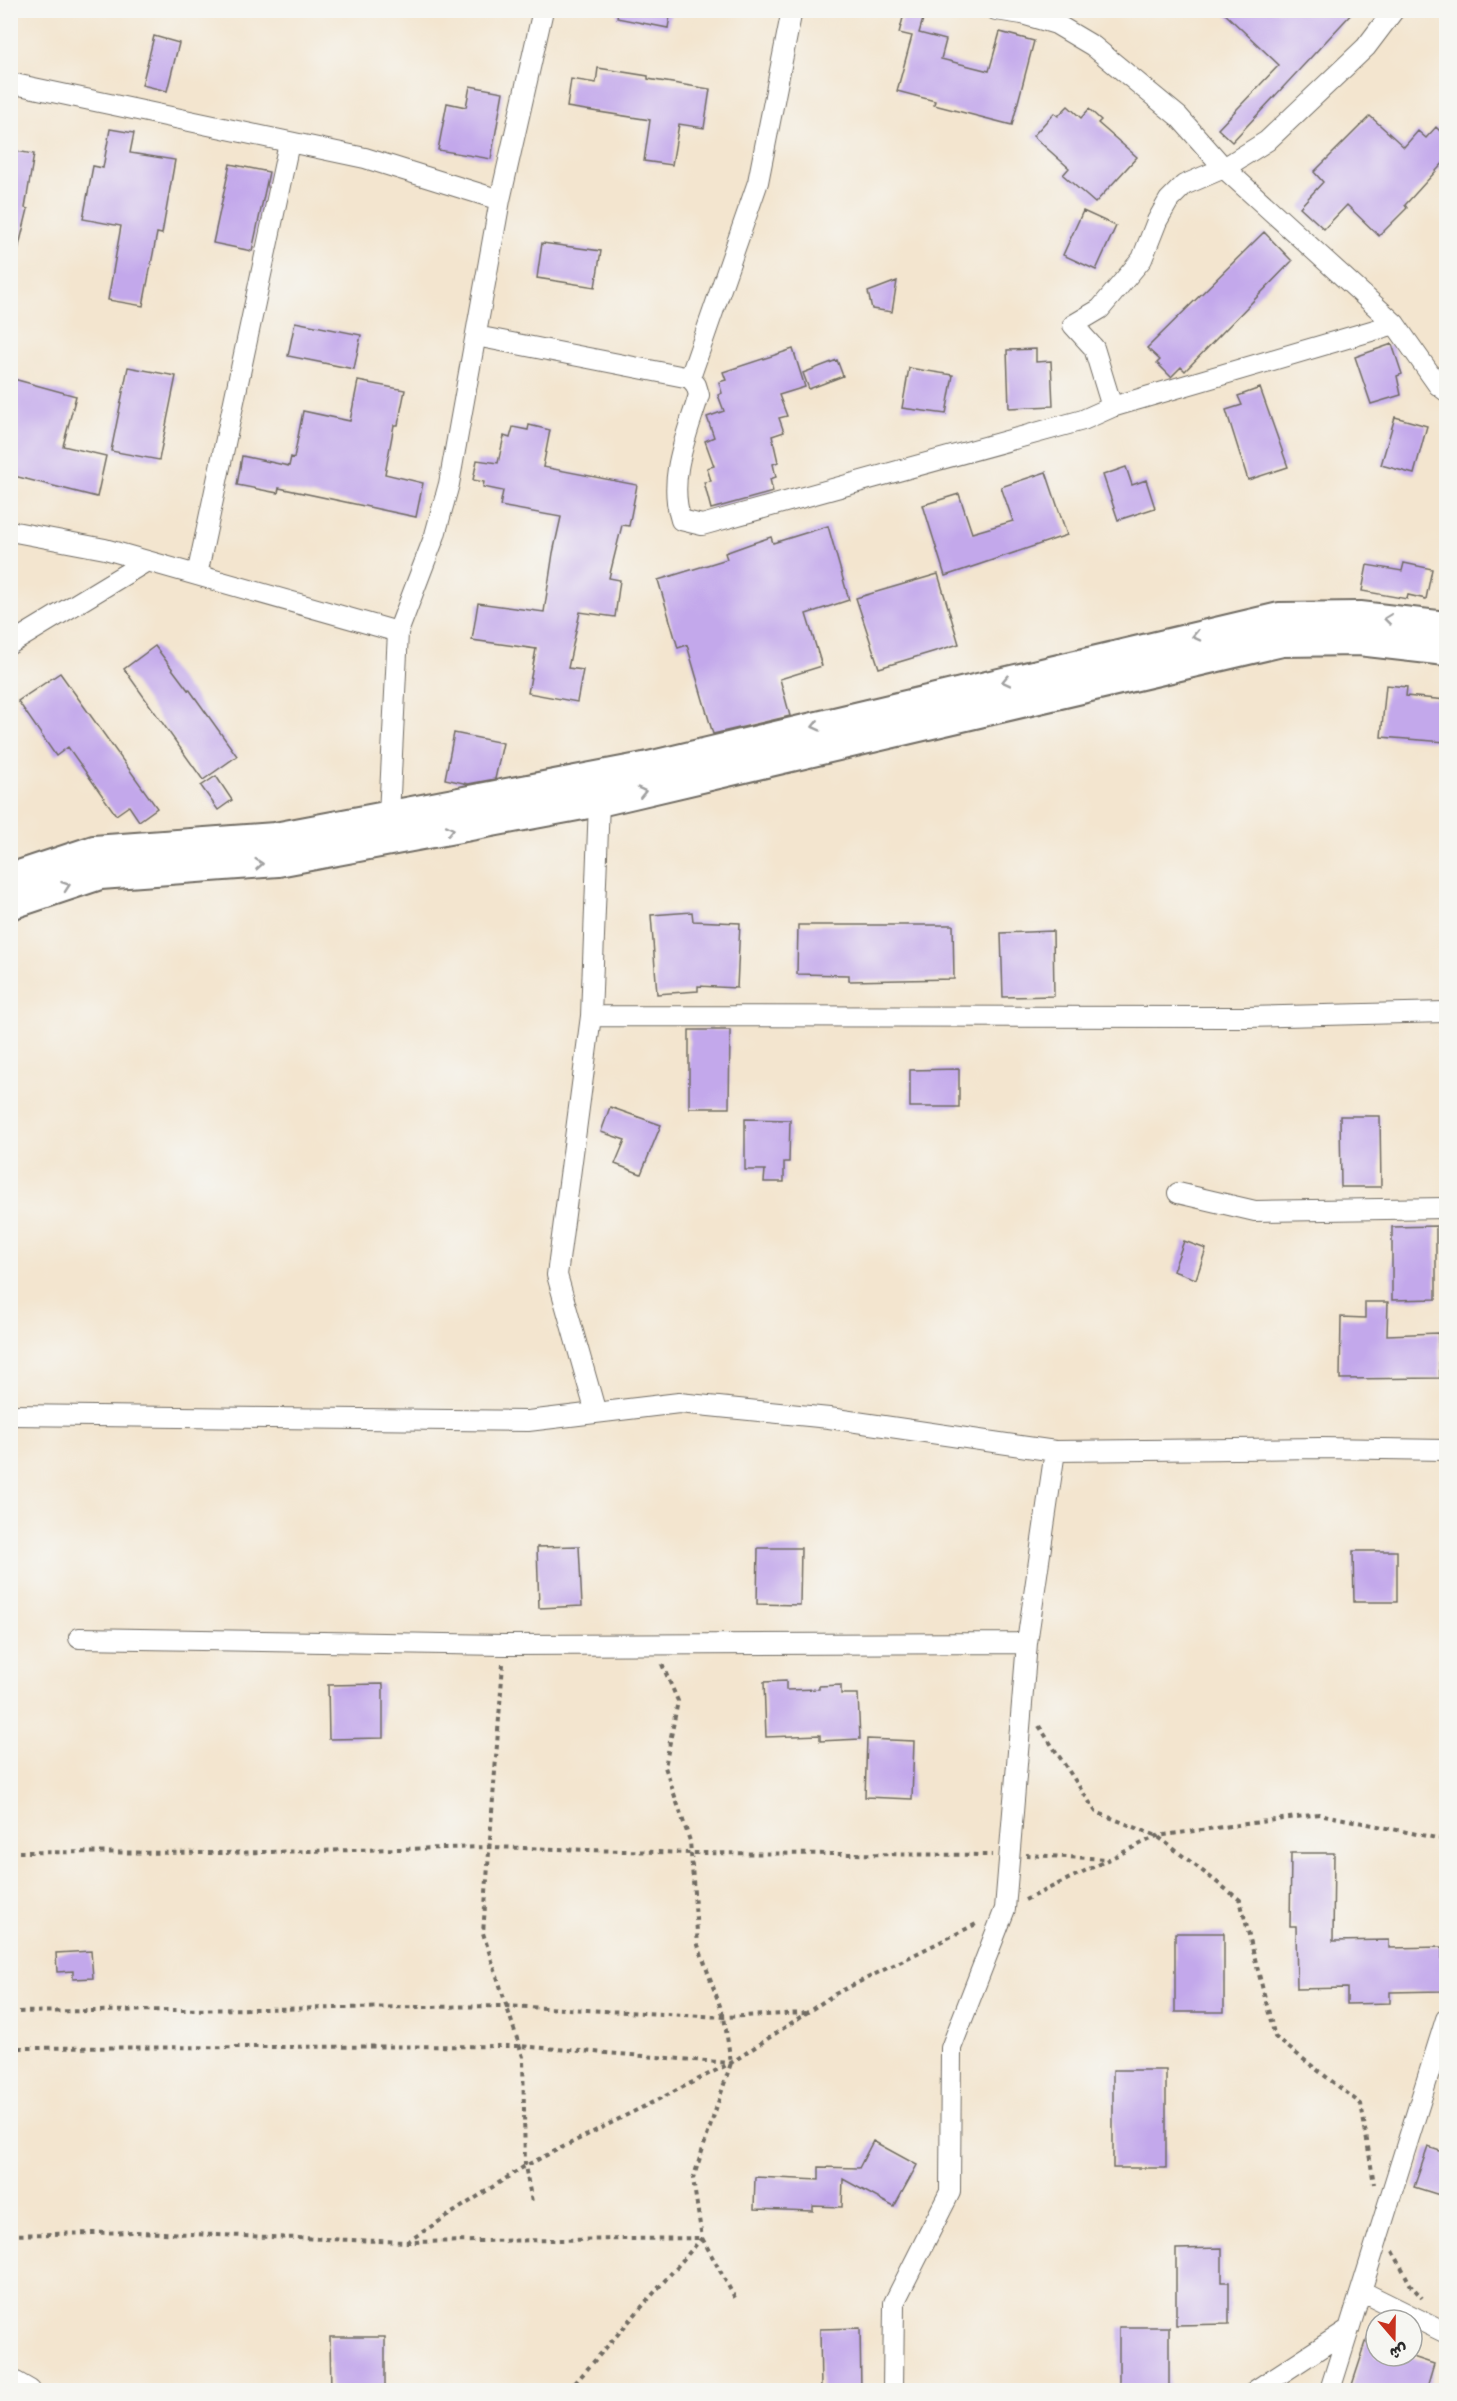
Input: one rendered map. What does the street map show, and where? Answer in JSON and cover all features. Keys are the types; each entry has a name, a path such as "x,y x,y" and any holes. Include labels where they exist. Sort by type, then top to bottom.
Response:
{"street":[{"path":"389,815 398,632 435,535 448,484 500,200 543,10"},
{"path":"690,378 758,182 792,10"},
{"path":"996,10 1022,14 1056,24 1094,46 1179,117 1224,168 1395,324 1438,385 1446,391"},
{"path":"1112,407 1094,348 1073,325 1100,309 1142,259 1157,221 1169,200 1184,185 1224,168 1267,141 1366,47 1394,10"},
{"path":"10,83 365,158 500,200"},
{"path":"197,575 289,142"},
{"path":"476,336 690,378 696,385 699,395 678,465 675,504 681,520 702,525 1083,420 1112,407 1395,324"},
{"path":"10,531 105,549 398,632"},
{"path":"10,644 147,561"},
{"path":"10,878 94,850 275,837 644,767 1279,616 1360,616 1446,626"},
{"path":"10,905 100,875 278,862 599,802 1282,642 1359,641 1446,651"},
{"path":"596,1413 557,1275 591,1016 599,802"},
{"path":"591,1016 1246,1017 1446,1012"},
{"path":"1178,1193 1255,1211 1446,1208"},
{"path":"10,1415 528,1421 679,1403 829,1418 1055,1452 1320,1448 1446,1450"},
{"path":"893,2391 894,2303 950,2192 951,2048 1005,1909 1027,1643 1055,1452"},
{"path":"79,1638 505,1645 1027,1643"},
{"path":"1330,2391 1446,2019"},
{"path":"1361,2291 1446,2333"},
{"path":"1256,2391 1349,2330"},
{"path":"10,2382 16,2382 30,2391"}],"path":[{"path":"654,1644 678,1701 665,1767 690,1841 698,1945 724,2017 731,2063 693,2178 702,2238 735,2298"},
{"path":"505,1645 483,1933 523,2057 525,2166 532,2202"},
{"path":"1022,1700 1096,1812 1157,1836 1240,1900 1275,2037 1361,2104 1381,2228 1410,2284 1424,2301"},
{"path":"407,2242 525,2166 731,2063 835,1994 1157,1836 1318,1814 1446,1840"},
{"path":"10,1852 221,1852 489,1847 691,1853 1009,1855 1109,1859"},
{"path":"10,2012 506,2006 724,2017 806,2013"},
{"path":"10,2048 519,2046 731,2063"},
{"path":"10,2235 135,2232 407,2242 702,2238"},
{"path":"569,2391 702,2238"}],"building":[{"path":"618,10 671,10 668,28 617,18"},
{"path":"1221,10 1355,10 1232,142 1218,129 1279,65"},
{"path":"904,14 923,19 919,33 946,40 941,59 989,71 1000,32 1034,41 1012,125 934,105 935,101 897,91 912,36 899,33"},
{"path":"154,36 179,43 167,91 142,85"},
{"path":"598,68 710,89 704,128 679,124 672,165 644,161 650,120 567,107 571,79 596,83"},
{"path":"470,86 503,92 491,159 438,150 447,103 466,107"},
{"path":"1068,106 1081,118 1089,109 1101,120 1098,123 1137,157 1095,203 1063,175 1069,168 1033,136 1054,113 1058,116"},
{"path":"1370,116 1404,147 1418,131 1426,138 1436,127 1446,137 1446,160 1405,205 1407,208 1379,236 1347,205 1324,229 1300,207 1323,182 1314,172"},
{"path":"110,129 134,133 130,153 175,160 162,234 157,233 143,306 108,300 121,226 83,219 93,166 103,168"},
{"path":"10,150 34,154 25,208 28,209 17,254 10,253"},
{"path":"230,164 269,172 252,251 213,243"},
{"path":"1083,211 1116,226 1096,270 1063,255"},
{"path":"1264,232 1292,261 1185,371 1181,367 1171,377 1157,363 1160,360 1147,348"},
{"path":"542,243 601,251 595,287 537,278"},
{"path":"897,281 892,312 872,309 868,292"},
{"path":"295,322 361,335 354,369 288,356"},
{"path":"1392,344 1402,374 1397,376 1401,395 1371,404 1355,357"},
{"path":"793,349 805,387 779,395 787,416 779,418 784,432 772,436 778,462 773,464 776,477 770,479 773,492 711,509 704,482 711,481 707,468 714,466 705,441 714,437 707,417 724,411 718,395 722,393 719,382 726,380 723,372"},
{"path":"1036,349 1036,362 1051,361 1053,406 1009,408 1007,350"},
{"path":"837,360 843,376 809,389 803,373"},
{"path":"128,367 176,376 159,460 111,451"},
{"path":"909,368 953,375 946,414 902,408"},
{"path":"10,378 76,396 63,446 106,456 97,497 10,475"},
{"path":"358,381 405,390 398,425 394,425 385,474 423,483 416,517 279,488 278,493 237,485 242,456 289,466 291,457 294,458 303,411 350,421"},
{"path":"1260,388 1288,467 1248,480 1226,410 1242,405 1238,396"},
{"path":"1395,417 1427,426 1414,474 1381,465"},
{"path":"529,425 550,430 543,467 637,485 629,526 622,525 609,578 620,580 615,617 580,612 568,668 583,670 577,702 528,693 536,649 472,640 478,603 544,612 561,517 500,506 503,491 483,487 484,482 473,480 477,460 498,463 504,436 510,438 513,427 528,430"},
{"path":"1126,467 1132,485 1146,480 1155,508 1118,520 1103,475"},
{"path":"1046,472 1067,535 945,576 923,505 959,494 972,533 1013,521 1001,487"},
{"path":"828,526 849,600 806,614 822,666 780,679 790,716 713,734 687,645 678,648 658,580 727,559 725,553 771,537 773,543"},
{"path":"1404,563 1432,569 1426,599 1408,595 1407,599 1362,591 1367,565 1402,571"},
{"path":"938,574 959,644 879,668 856,598"},
{"path":"155,646 237,756 203,780 124,669"},
{"path":"60,673 157,808 139,821 129,806 116,815 68,747 56,756 18,701"},
{"path":"1386,685 1407,687 1406,696 1446,700 1446,742 1381,737"},
{"path":"454,733 503,743 495,779 468,784 445,779"},
{"path":"216,776 232,800 218,810 201,786"},
{"path":"692,912 693,921 740,923 737,988 698,986 698,991 657,994 651,915"},
{"path":"798,925 953,925 954,979 849,981 849,975 797,974"},
{"path":"1053,931 1054,996 1003,997 1001,933"},
{"path":"689,1030 730,1030 729,1108 689,1108"},
{"path":"959,1069 959,1107 910,1107 910,1070"},
{"path":"610,1107 661,1125 641,1174 615,1164 625,1140 601,1132"},
{"path":"1340,1116 1380,1116 1381,1187 1341,1187"},
{"path":"745,1119 790,1120 789,1162 784,1162 784,1182 764,1182 765,1170 745,1170"},
{"path":"1436,1226 1436,1299 1392,1300 1392,1227"},
{"path":"1184,1241 1206,1249 1196,1279 1173,1271"},
{"path":"1365,1302 1388,1302 1387,1335 1438,1333 1440,1378 1340,1379 1341,1317 1365,1318"},
{"path":"579,1546 582,1606 539,1608 537,1547"},
{"path":"758,1548 801,1548 800,1605 757,1604"},
{"path":"1353,1551 1397,1551 1397,1602 1354,1602"},
{"path":"786,1681 786,1690 819,1689 819,1686 841,1685 841,1694 858,1694 860,1739 820,1741 820,1735 766,1737 764,1682"},
{"path":"383,1684 383,1738 329,1739 328,1685"},
{"path":"867,1739 914,1741 912,1799 865,1797"},
{"path":"1291,1853 1334,1853 1333,1941 1389,1940 1389,1948 1442,1947 1442,1991 1390,1992 1390,2003 1347,2004 1347,1988 1297,1989 1296,1926 1290,1926"},
{"path":"1175,1933 1224,1933 1224,2012 1175,2012"},
{"path":"91,1951 93,1978 73,1979 73,1971 57,1972 56,1953"},
{"path":"1113,2070 1166,2070 1166,2168 1113,2168"},
{"path":"873,2141 917,2165 894,2207 843,2179 842,2207 813,2206 813,2211 754,2209 755,2177 819,2180 819,2167 859,2168"},
{"path":"1428,2147 1446,2153 1446,2197 1414,2187"},
{"path":"1222,2248 1222,2282 1229,2282 1229,2324 1176,2325 1176,2249"},
{"path":"1119,2327 1169,2327 1169,2391 1119,2391"},
{"path":"860,2328 861,2391 821,2391 820,2329"},
{"path":"330,2337 385,2337 385,2391 331,2391"},
{"path":"1364,2348 1364,2368 1424,2368 1424,2361 1434,2364 1426,2391 1350,2391"}]}
